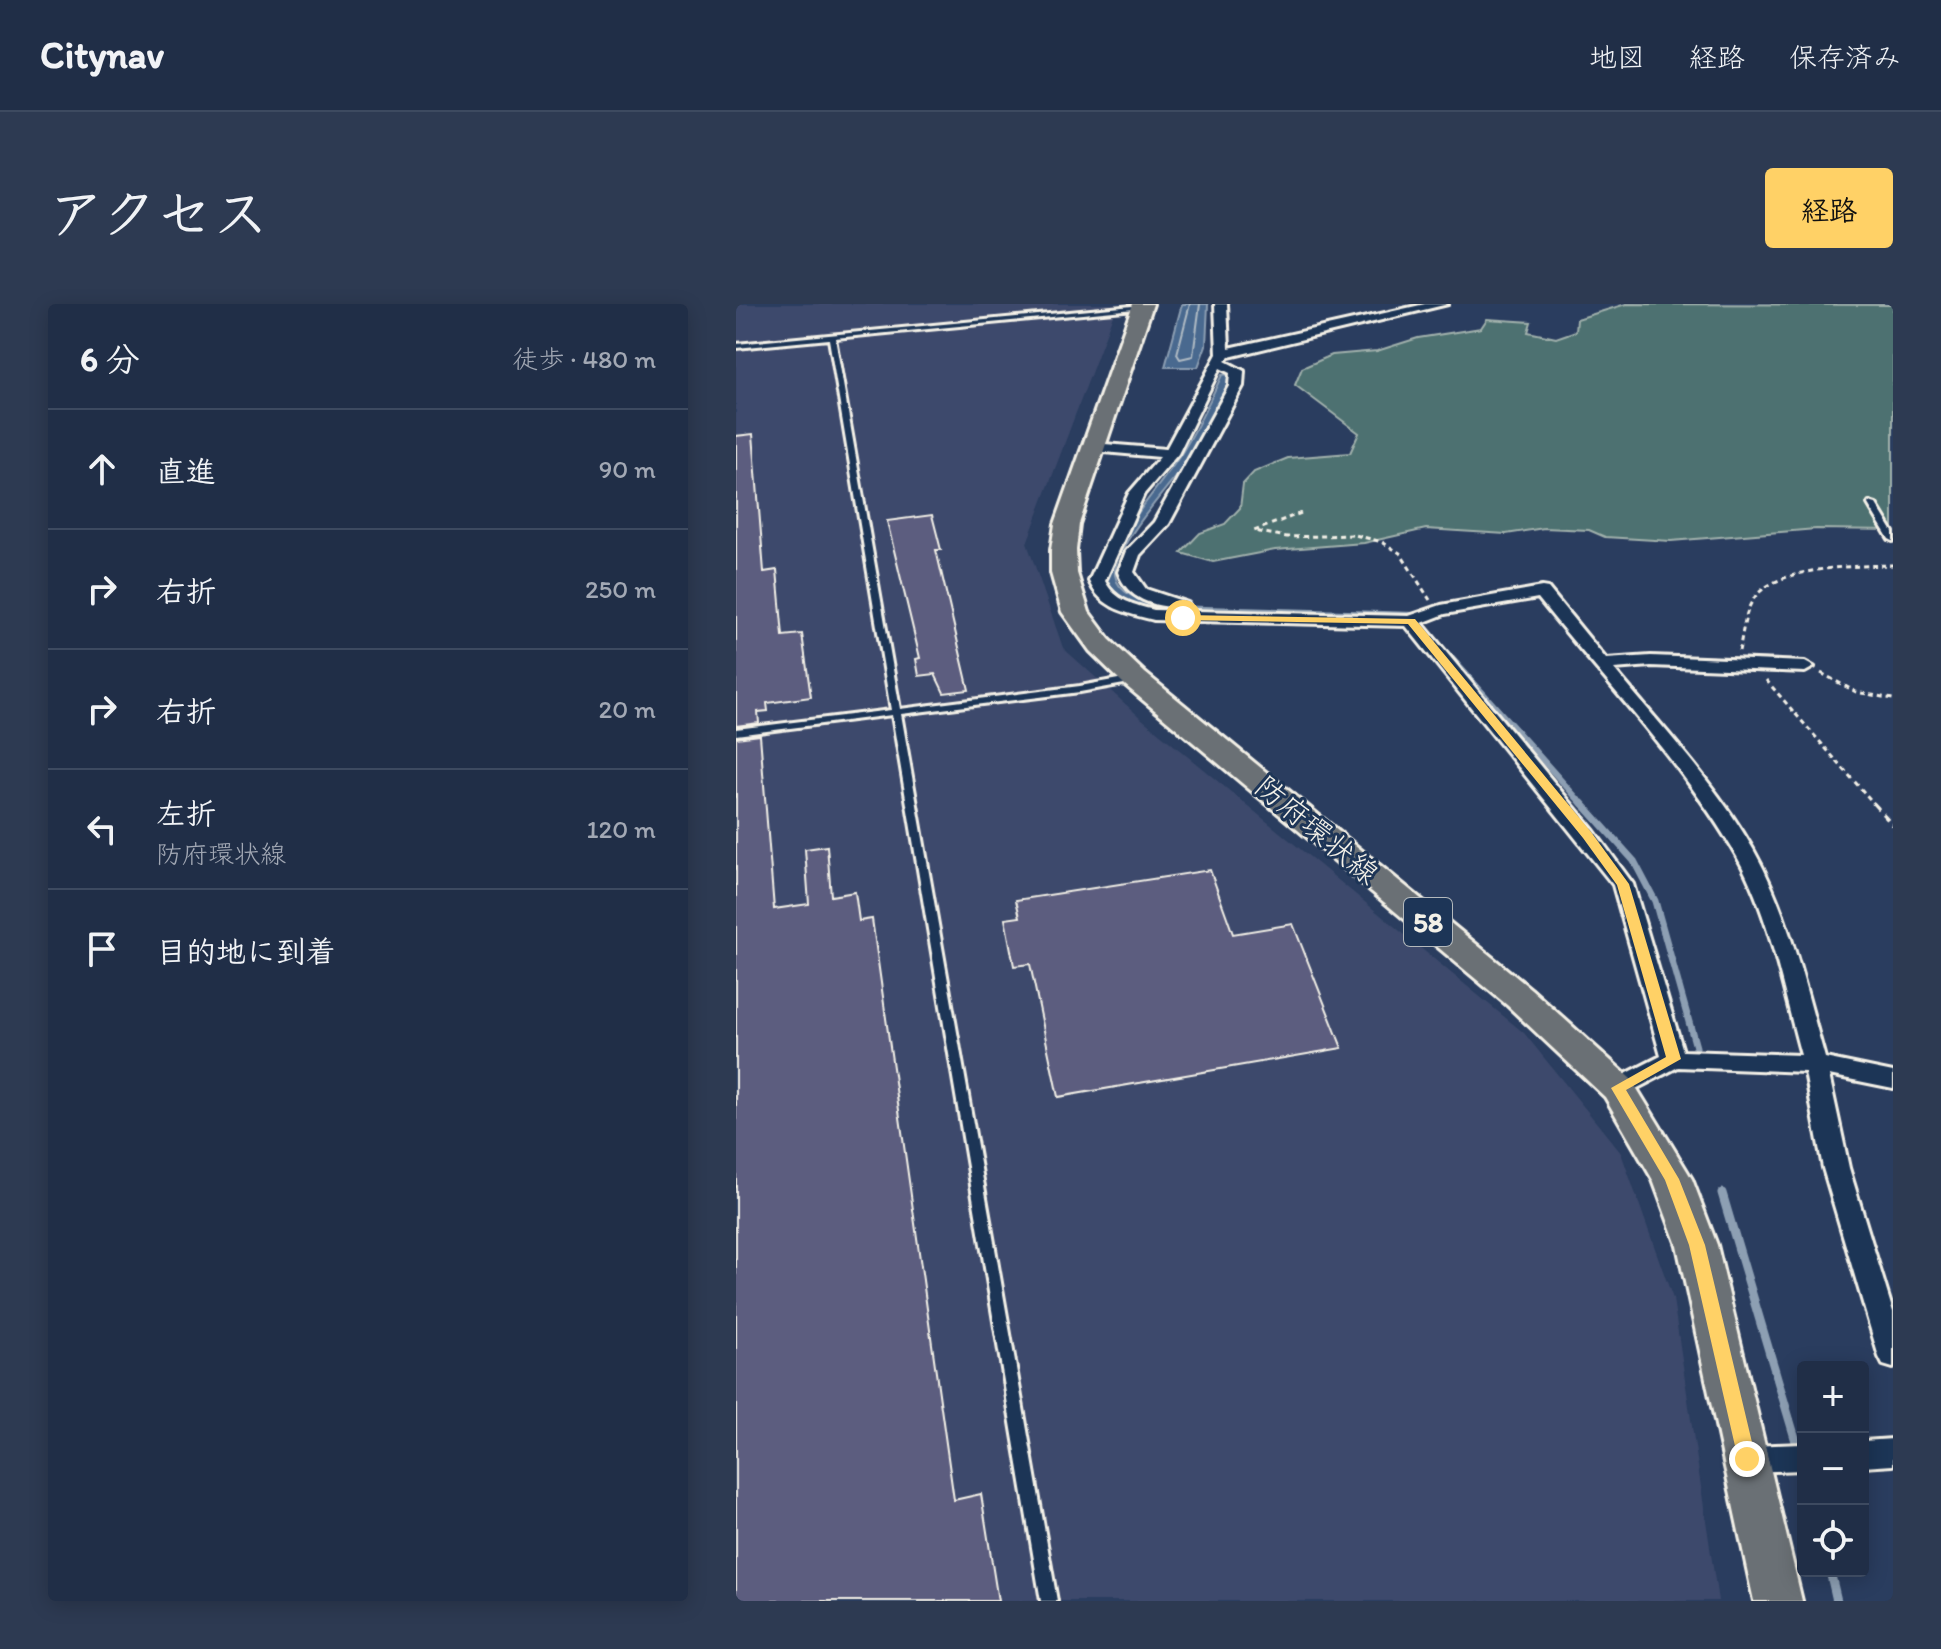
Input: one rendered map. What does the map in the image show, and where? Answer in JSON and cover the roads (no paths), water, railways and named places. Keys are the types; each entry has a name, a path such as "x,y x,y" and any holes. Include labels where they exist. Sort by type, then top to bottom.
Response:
{"main road":[{"name":"防府環状線","path":"1143,305 1067,524 1060,559 1071,604 1089,633 1135,679 1519,997 1618,1088 1672,1179 1697,1245 1778,1601"}],"street":[{"path":"1221,304 1221,358 1171,454 1137,493 1099,569 1097,581 1102,592 1120,606 1183,618 1411,621 1438,609"},
{"path":"1221,358 1248,346 1442,304"},
{"path":"1221,358 1237,371 1236,386 1161,524 1132,554 1126,572 1138,592 1158,602 1438,609 1542,592 1603,664 1743,849 1775,922 1815,1064 1836,1168 1893,1357"},
{"path":"1092,447 1171,454"},
{"path":"1411,621 1587,835 1623,884 1674,1059"},
{"path":"1603,664 1805,667"},
{"path":"1618,1088 1674,1059 1815,1064 1893,1080"},
{"path":"1869,1454 1893,1452"},
{"path":"1747,1459 1797,1457"}],"lane":[{"path":"736,346 1143,305"},
{"path":"832,337 1049,1601"},
{"path":"1872,504 1893,539"},
{"path":"736,732 1080,689 1135,679"}],"water":[{"path":"1182,304 1208,304 1206,345 1198,367 1165,367"},
{"path":"1230,374 1222,399 1202,438 1122,551 1116,564 1118,583 1129,594 1171,606 1417,613 1157,611 1128,602 1110,588 1107,570 1112,555 1180,455 1222,375"}],"waterway":[{"path":"1415,617 1583,805"},
{"path":"1582,803 1634,861 1655,901 1696,1047"},
{"path":"1722,1193 1797,1445"},
{"path":"1831,1577 1837,1601"}]}
